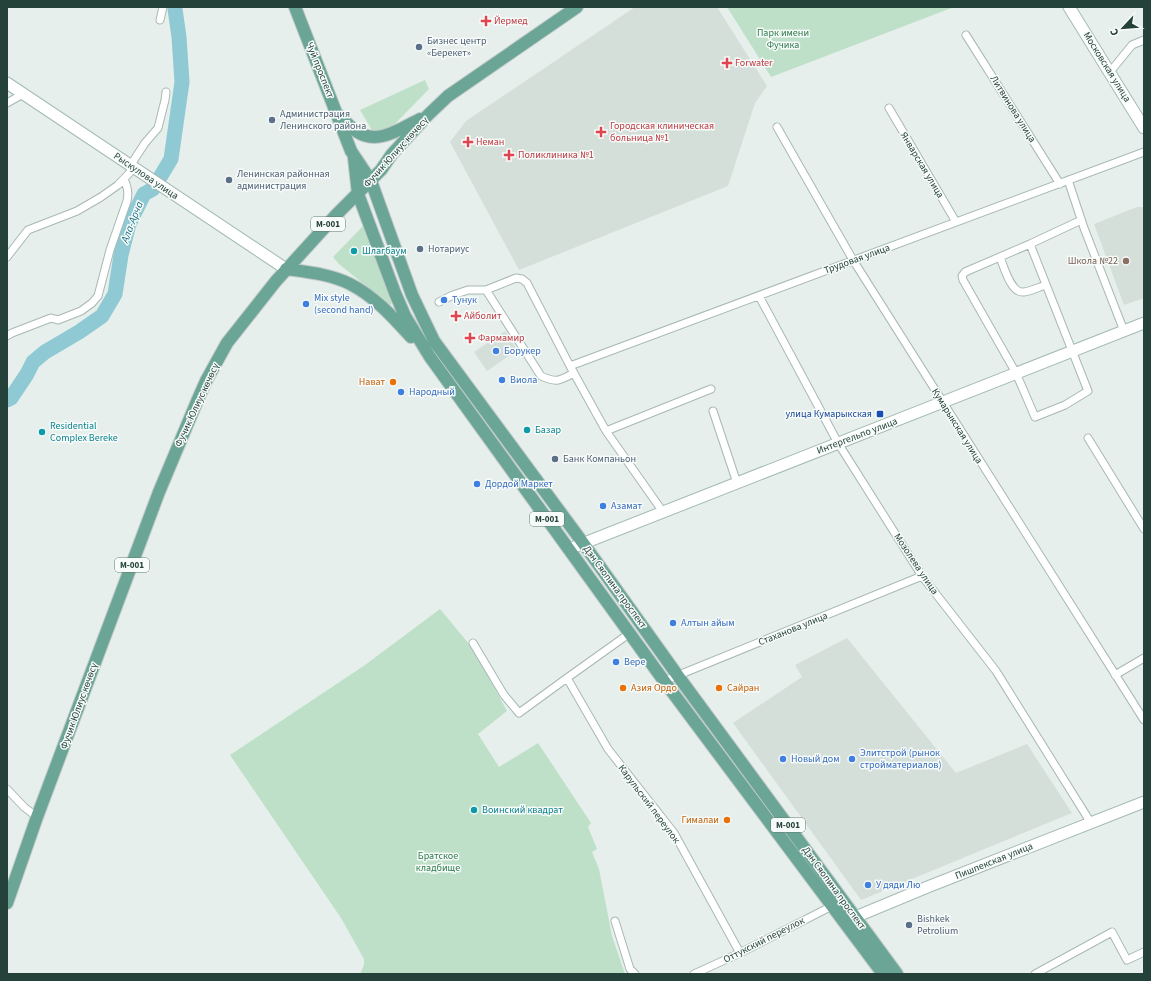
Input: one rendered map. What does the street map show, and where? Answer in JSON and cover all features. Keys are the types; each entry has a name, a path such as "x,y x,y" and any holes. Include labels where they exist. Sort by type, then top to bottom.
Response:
{"main road":[{"name":"Чуй проспект","path":"295,7 353,155 358,194"},
{"name":"Московская улица","path":"1069,7 1144,128"},
{"name":"Фучик Юлиус көчөсү","path":"7,903 37,817 159,492 195,405 206,381 227,343 286,269 336,215 381,170 392,154 428,115 448,96 571,9"},
{"name":"Рыскулова улица","path":"7,83 286,269"},
{"path":"337,113 355,131 370,138 386,136 428,115"},
{"name":"Чуй проспект","path":"353,155 371,180"},
{"name":"Дэн Сяопина проспект","path":"371,180 412,295 434,341 583,542 850,919 882,974"},
{"name":"Дэн Сяопина проспект","path":"358,194 400,306 430,357 664,681 832,906 850,919 897,974"},
{"path":"286,269 324,275 348,283 357,288 377,303 393,318 430,357"},
{"name":"Интергельпо улица","path":"569,549 583,542 1072,351 1124,331 1143,326"},
{"name":"Пишпекская улица","path":"850,919 1144,802"}],"street":[{"path":"160,20 163,7"},
{"name":"Литвинова улица","path":"966,35 1060,184"},
{"path":"1110,72 1132,45 1144,40"},
{"path":"7,257 28,230 77,211 118,185 135,169 145,143 158,128 166,92"},
{"path":"7,103 23,94"},
{"name":"Январская улица","path":"889,108 956,222"},
{"name":"Кумарыкская улица","path":"777,127 853,260 1144,720"},
{"name":"Трудовая улица","path":"570,366 1144,152"},
{"path":"9,334 51,318 58,320 80,312 92,303 98,296 110,250 127,201 127,186 124,179"},
{"path":"1068,180 1084,228 1124,331"},
{"path":"1030,244 1088,391 1065,405 1036,417 1016,374 962,280 962,276 965,272 1077,222"},
{"path":"1000,257 1011,285 1017,290 1022,292 1046,285"},
{"path":"439,302 468,290 486,290 516,278 522,279 527,283 574,374 606,431 663,512"},
{"path":"486,290 541,376 551,380 560,381 574,374"},
{"name":"Мозолева улица","path":"758,296 838,443 922,576 996,671 1091,823"},
{"path":"606,431 711,389"},
{"path":"713,411 737,482"},
{"path":"1088,438 1144,528"},
{"name":"Стаханова улица","path":"664,681 922,576"},
{"path":"473,643 504,695 519,713 630,633"},
{"path":"1115,675 1144,658"},
{"name":"Карульский переулок","path":"567,678 608,749 674,833 740,952"},
{"path":"7,789 24,807 37,817"},
{"name":"Оттукский переулок","path":"694,974 832,906"},
{"path":"615,921 630,969 636,974"},
{"path":"1035,974 1112,932 1127,960 1144,952"}],"shaded area":[{"name":"Городская клиническая больница №1","path":"635,7 717,7 767,86 755,103 728,186 519,270 450,142 466,121"},
{"name":"Школа №22","path":"1137,207 1144,207 1144,298 1124,305 1094,224"},
{"name":"Борукер","path":"505,331 517,350 487,371 474,352"},
{"name":"Элитстрой (рынок стройматериалов)","path":"847,638 956,773 1027,744 1072,813 861,900 733,723 802,677 795,665"}],"green space":[{"name":"Парк имени Фучика","path":"727,7 954,7 771,77"},
{"path":"425,80 429,89 388,131 372,130 360,110"},
{"path":"364,225 392,302 391,305 339,264 333,257"},
{"name":"Братское кладбище","path":"440,609 474,650 507,711 478,734 499,767 538,743 591,823 588,827 597,849 592,852 599,869 612,936 625,974 360,974 364,965 364,959 341,918 230,755 365,665"}],"waterway":[{"name":"Ала-Арча","path":"7,400 11,398 33,362 45,352 79,332 102,316 115,294 121,255 129,224 144,194 153,189 171,159 182,82 175,7"}],"place":[{"name":"Йермед","path":"486,21"},
{"name":"Бизнес центр «Берекет»","path":"419,47"},
{"name":"Forwater","path":"727,63"},
{"name":"Администрация Ленинского района","path":"272,120"},
{"name":"Городская клиническая больница №1","path":"601,132"},
{"name":"Неман","path":"468,142"},
{"name":"Поликлиника №1","path":"509,155"},
{"name":"Ленинская районная администрация","path":"229,180"},
{"name":"Нотариус","path":"420,249"},
{"name":"Шлагбаум","path":"354,251"},
{"name":"Школа №22","path":"1126,261"},
{"name":"Тунук","path":"444,300"},
{"name":"Mix style (second hand)","path":"306,304"},
{"name":"Айболит","path":"456,316"},
{"name":"Фармамир","path":"470,338"},
{"name":"Борукер","path":"496,351"},
{"name":"Виола","path":"502,380"},
{"name":"Нават","path":"393,382"},
{"name":"Народный","path":"401,392"},
{"name":"улица Кумарыкская","path":"880,414"},
{"name":"Базар","path":"527,430"},
{"name":"Residential Complex Bereke","path":"42,432"},
{"name":"Банк Компаньон","path":"555,459"},
{"name":"Дордой Маркет","path":"477,484"},
{"name":"Азамат","path":"603,506"},
{"name":"Алтын айым","path":"673,623"},
{"name":"Вере","path":"616,662"},
{"name":"Азия Ордо","path":"623,688"},
{"name":"Сайран","path":"719,688"},
{"name":"Новый дом","path":"783,759"},
{"name":"Элитстрой (рынок стройматериалов)","path":"852,759"},
{"name":"Воинский квадрат","path":"474,810"},
{"name":"Гималаи","path":"727,820"},
{"name":"У дяди Лю","path":"868,885"},
{"name":"Bishkek Petrolium","path":"909,925"}]}
